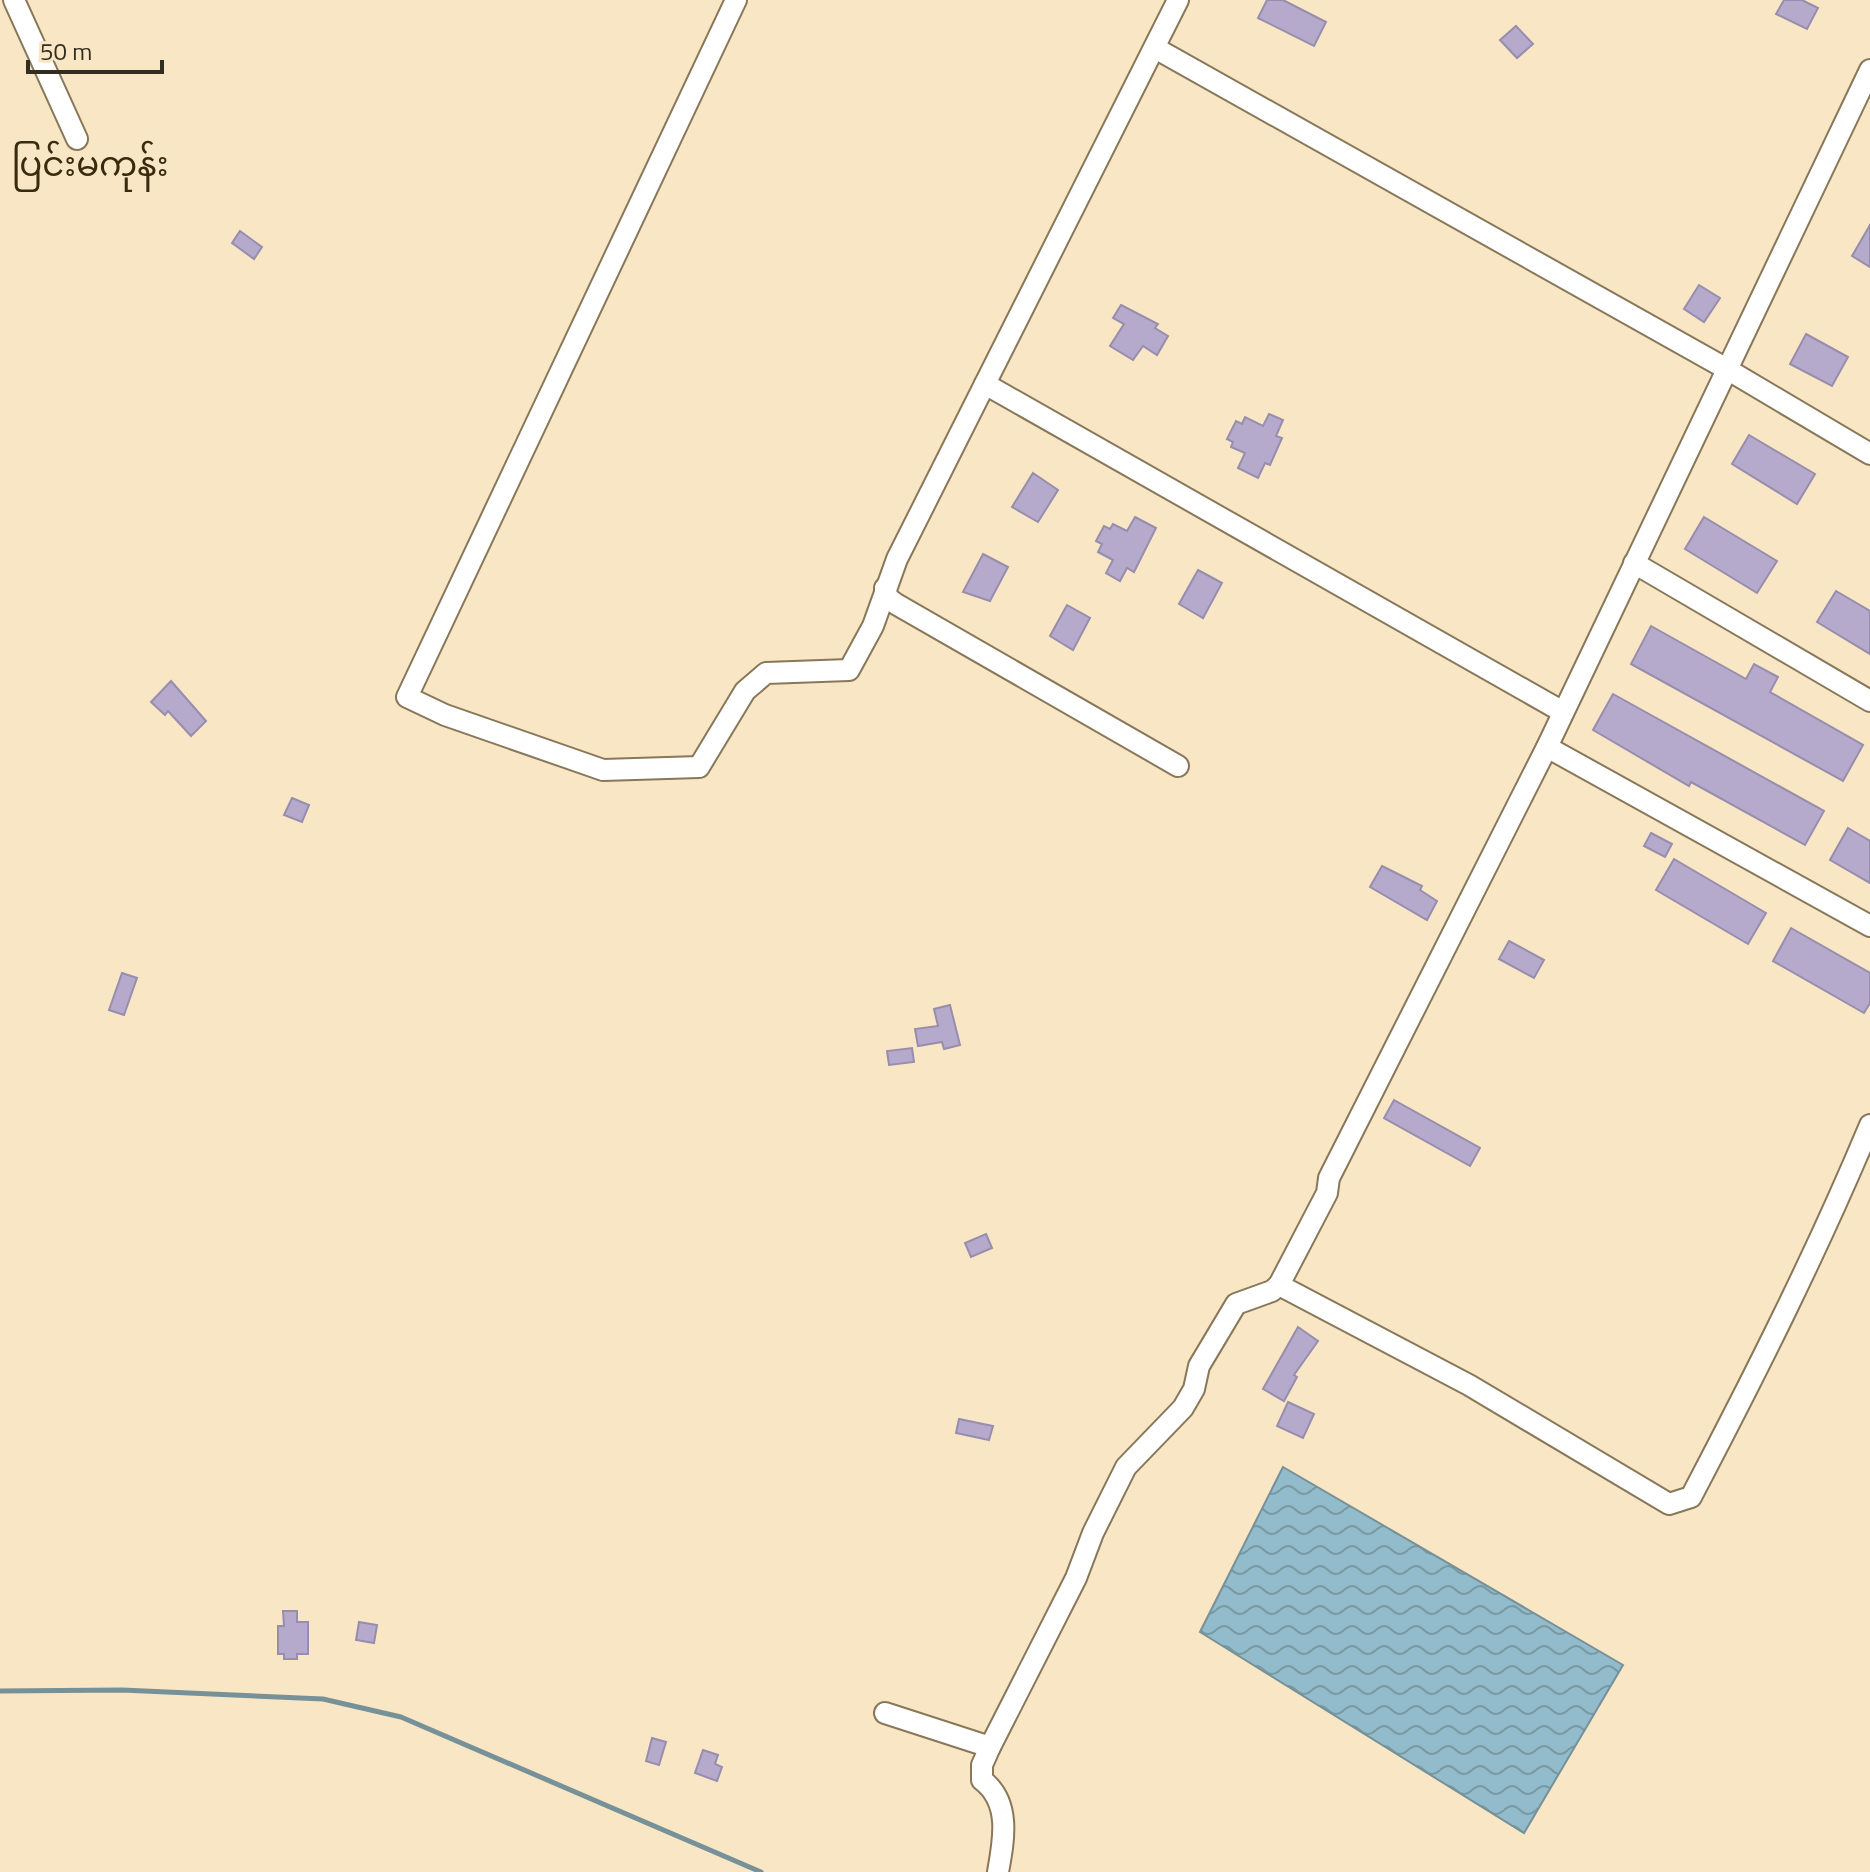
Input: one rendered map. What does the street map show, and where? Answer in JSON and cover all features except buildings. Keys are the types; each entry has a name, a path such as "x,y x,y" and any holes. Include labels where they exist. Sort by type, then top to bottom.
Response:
{"street":[{"path":"14,0 77,139"},
{"path":"736,0 407,697 445,715 603,770 699,767 745,691 766,673 849,670 873,626 885,588 985,384 1178,0"},
{"path":"1155,48 1725,368 1870,454"},
{"path":"998,1872 1004,1815 994,1789 982,1780 982,1765 1076,1578 1093,1533 1126,1467 1183,1408 1194,1389 1199,1366 1236,1304 1272,1291 1279,1285 1327,1193 1329,1178 1547,747 1725,368 1870,70"},
{"path":"985,384 1563,712"},
{"path":"1634,563 1870,701"},
{"path":"885,588 888,598 896,604 1178,766"},
{"path":"1547,747 1870,926"},
{"path":"1279,1285 1469,1385 1669,1504 1691,1497 1786,1311 1870,1125"},
{"path":"892,1716 990,1747"}],"water":[{"path":"1283,1467 1623,1665 1524,1833 1200,1632"}],"waterway":[{"path":"0,1691 122,1690 323,1699 401,1717 761,1872"}],"district":[{"name":"ပြင်းမကုန်း","path":"90,163"}]}
